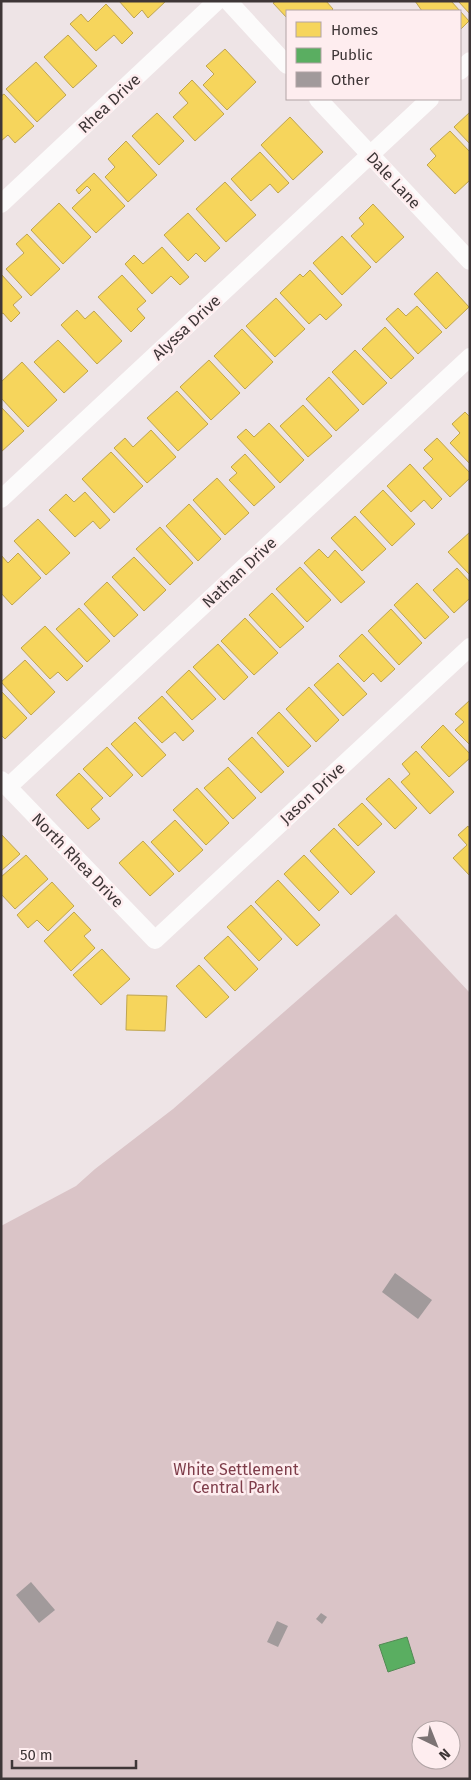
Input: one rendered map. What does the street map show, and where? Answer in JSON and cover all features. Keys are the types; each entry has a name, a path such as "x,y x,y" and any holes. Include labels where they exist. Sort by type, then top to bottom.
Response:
{"street":[{"name":"Rhea Drive","path":"1,204 218,1"},
{"path":"228,1 286,64"},
{"path":"461,70 470,61"},
{"name":"Dale Lane","path":"319,100 470,261"},
{"name":"Alyssa Drive","path":"1,499 429,100"},
{"name":"Nathan Drive","path":"5,784 470,357"},
{"name":"Jason Drive","path":"155,940 470,647"},
{"name":"North Rhea Drive","path":"5,784 155,940"}],"green space":[{"name":"White Settlement Central Park","path":"396,914 470,993 470,1779 1,1779 1,1226 76,1186 95,1169 173,1109"}],"building: Homes":[{"path":"119,1 166,1 148,18 142,10 134,18"},
{"path":"276,1 326,1 333,9 286,10 286,17 273,3"},
{"path":"415,1 451,1 459,10 421,10"},
{"path":"458,1 470,1 470,14"},
{"path":"106,4 133,33 122,44 114,35 96,51 70,24 81,14 88,22"},
{"path":"461,12 469,21 461,29"},
{"path":"68,35 97,66 73,88 44,57"},
{"path":"225,49 256,82 227,110 203,85 214,74 206,66"},
{"path":"36,62 66,95 37,122 6,89"},
{"path":"192,80 224,114 195,141 173,117 188,103 179,93"},
{"path":"4,94 34,126 15,143 8,135 1,141 1,96"},
{"path":"470,112 470,144 454,127"},
{"path":"157,113 184,141 159,165 132,136"},
{"path":"290,117 323,152 293,180 261,145"},
{"path":"450,131 470,152 470,180 455,194 427,165 436,156 430,149"},
{"path":"126,141 157,175 128,202 105,177 115,167 108,159"},
{"path":"260,152 289,183 278,193 270,184 251,201 231,179"},
{"path":"94,173 125,206 96,233 72,208 91,190 87,186 79,194 76,190"},
{"path":"225,182 256,215 226,242 196,209"},
{"path":"59,203 91,237 63,264 31,230"},
{"path":"373,204 404,237 376,263 351,236 364,224 359,218"},
{"path":"188,213 220,248 205,262 196,253 188,261 164,235"},
{"path":"27,234 60,269 31,296 6,269 24,253 16,244"},
{"path":"342,236 371,267 342,295 313,263"},
{"path":"162,247 189,277 180,285 171,276 152,294 125,264 134,255 143,264"},
{"path":"310,270 342,305 326,320 320,314 309,324 280,293 300,274 303,277"},
{"path":"437,272 469,307 446,329 414,294"},
{"path":"1,274 22,297 13,305 20,313 11,322 3,313 1,314"},
{"path":"122,275 146,301 137,309 145,318 131,332 98,297"},
{"path":"276,298 305,329 275,357 246,326"},
{"path":"417,306 442,332 418,354 386,319 398,308 406,316"},
{"path":"77,310 85,319 94,311 122,341 97,364 61,325"},
{"path":"385,327 414,358 391,379 362,349"},
{"path":"242,329 273,362 245,389 214,356"},
{"path":"58,340 88,371 64,393 34,362"},
{"path":"355,350 387,383 363,405 332,372"},
{"path":"209,360 240,393 211,420 180,387"},
{"path":"22,362 57,400 28,427 1,398 1,382"},
{"path":"329,377 359,410 336,431 306,399"},
{"path":"177,391 208,424 178,451 147,418"},
{"path":"303,405 332,436 308,457 280,426"},
{"path":"1,407 24,431 1,452"},
{"path":"465,412 470,417 470,464 450,443 460,433 452,424"},
{"path":"269,423 304,460 280,483 237,437 246,429 254,437"},
{"path":"151,430 176,457 147,483 114,448 125,438 133,447"},
{"path":"437,438 470,473 470,478 450,497 423,468 433,459 424,450"},
{"path":"111,452 143,486 114,513 82,479"},
{"path":"245,454 275,487 254,506 229,480 237,473 231,467"},
{"path":"410,464 442,499 432,509 424,500 411,512 387,486"},
{"path":"217,478 249,513 225,535 193,500"},
{"path":"383,490 415,524 392,546 360,512"},
{"path":"85,492 110,520 100,529 93,521 75,537 49,510 66,494 74,502"},
{"path":"189,504 221,539 198,561 166,526"},
{"path":"355,516 386,549 362,571 331,538"},
{"path":"38,519 70,553 46,575 14,541"},
{"path":"160,527 193,563 170,585 136,549"},
{"path":"470,532 470,575 448,552"},
{"path":"319,549 328,558 335,550 365,582 341,603 304,563"},
{"path":"18,553 41,578 12,605 1,593 1,555 8,563"},
{"path":"134,557 166,590 144,611 112,577"},
{"path":"300,567 331,600 307,622 276,589"},
{"path":"457,568 470,582 470,598 454,613 433,590"},
{"path":"107,582 138,615 114,637 84,604"},
{"path":"417,583 449,617 425,639 394,605"},
{"path":"272,593 304,627 280,648 249,615"},
{"path":"79,608 110,641 87,662 56,629"},
{"path":"391,609 422,643 399,665 368,631"},
{"path":"245,618 278,653 254,675 221,641"},
{"path":"45,626 83,666 67,681 58,672 50,679 21,648"},
{"path":"362,634 395,669 381,682 373,673 364,682 339,656"},
{"path":"218,644 248,677 224,700 193,667"},
{"path":"25,660 55,692 31,715 1,682"},
{"path":"338,663 367,694 343,716 314,685"},
{"path":"189,670 216,699 192,720 166,692"},
{"path":"309,687 339,720 316,742 286,709"},
{"path":"1,691 27,718 5,739 1,735"},
{"path":"162,696 194,731 183,741 175,732 162,743 138,718"},
{"path":"470,700 470,745 455,730 464,722 455,714"},
{"path":"279,712 311,746 288,767 257,733"},
{"path":"135,722 166,755 142,777 111,744"},
{"path":"443,725 470,754 470,758 449,777 421,747"},
{"path":"252,737 284,772 261,793 228,759"},
{"path":"107,747 133,775 110,797 83,769"},
{"path":"416,751 454,792 430,814 401,782 410,774 402,764"},
{"path":"228,767 256,798 233,819 204,788"},
{"path":"79,773 103,798 91,809 100,819 88,829 56,795"},
{"path":"389,778 417,808 395,829 366,799"},
{"path":"197,788 229,823 206,845 173,810"},
{"path":"362,803 382,824 358,846 338,825"},
{"path":"175,820 203,850 179,872 151,842"},
{"path":"468,826 470,829 470,876 453,858 467,845 458,835"},
{"path":"334,828 375,872 351,895 310,851"},
{"path":"1,834 20,854 1,871"},
{"path":"143,841 174,874 150,896 119,863"},
{"path":"26,855 48,879 15,909 1,894 1,877"},
{"path":"304,855 339,892 319,911 284,874"},
{"path":"278,880 320,925 297,946 255,902"},
{"path":"52,882 74,906 48,931 37,920 28,928 17,915"},
{"path":"251,905 282,939 259,961 227,927"},
{"path":"74,912 91,930 84,936 95,948 71,971 44,941"},
{"path":"228,936 258,969 235,991 204,958"},
{"path":"102,949 130,979 101,1005 73,975"},
{"path":"199,965 229,997 206,1018 176,986"},
{"path":"127,995 167,996 165,1031 126,1030"}],"building: Public":[{"path":"407,1637 415,1663 388,1672 379,1645"}],"building: Other":[{"path":"395,1273 432,1300 418,1319 382,1292"},
{"path":"31,1582 55,1610 39,1623 16,1595"},
{"path":"321,1613 327,1617 322,1624 316,1619"},
{"path":"277,1621 288,1626 278,1647 267,1642"}]}
